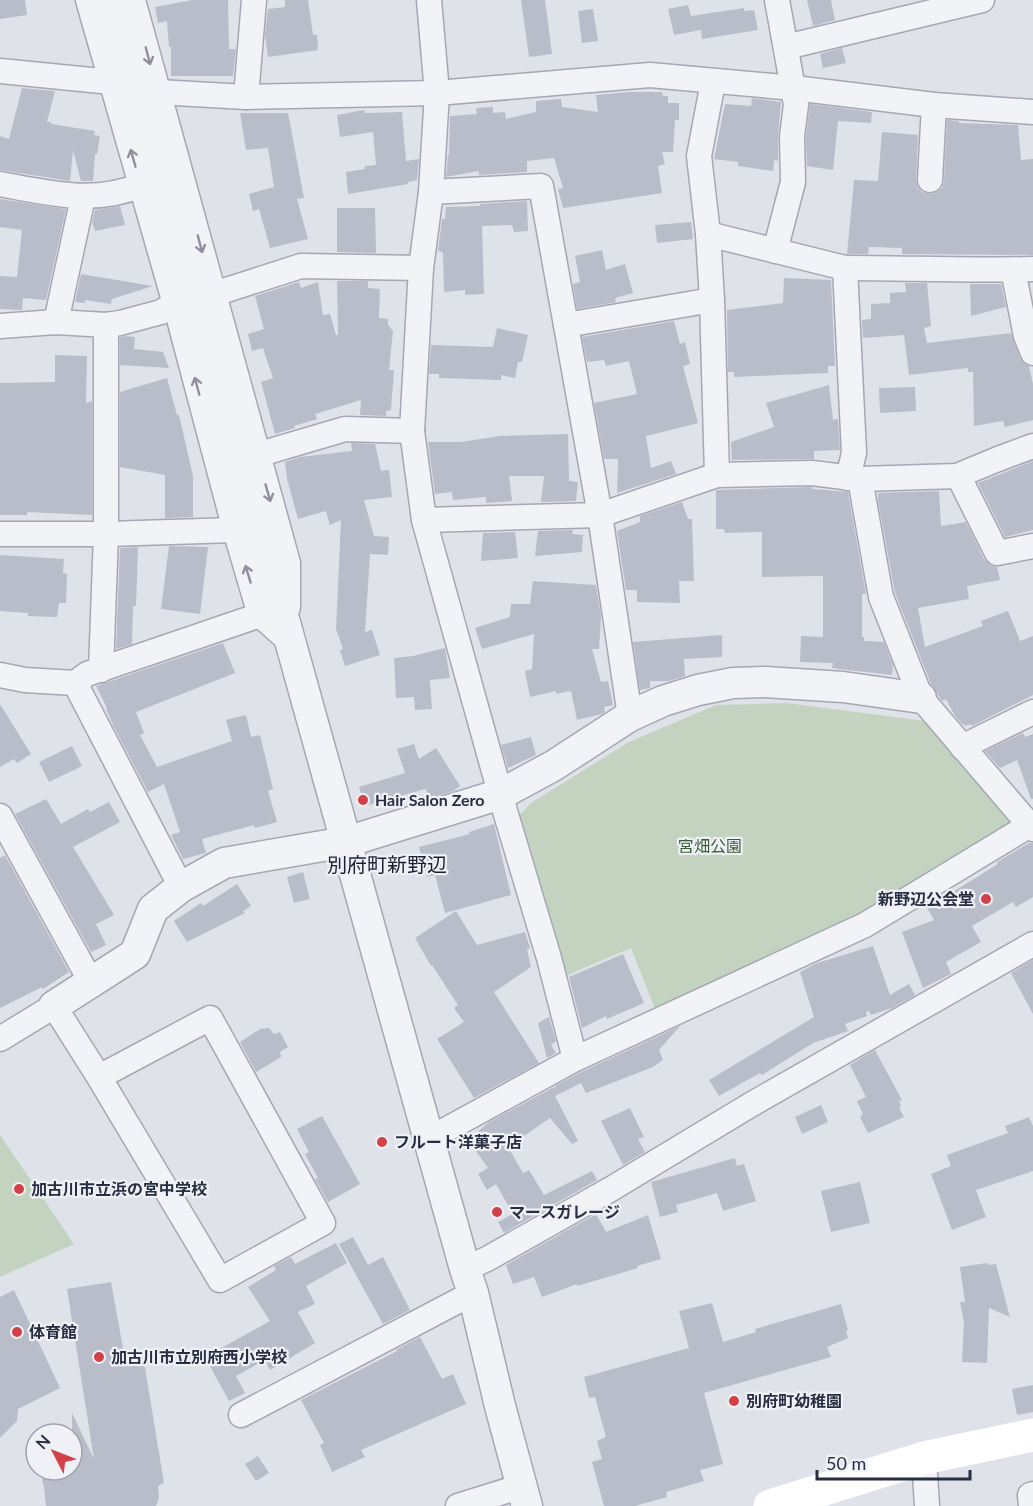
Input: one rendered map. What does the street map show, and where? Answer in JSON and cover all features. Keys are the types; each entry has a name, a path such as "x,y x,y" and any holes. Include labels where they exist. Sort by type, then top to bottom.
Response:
{"main road":[{"path":"770,1506 924,1458 1033,1435"}],"street":[{"path":"88,0 175,304 260,615 288,640"},
{"path":"106,0 272,576 288,640 469,1281 524,1496 458,1506"},
{"path":"133,0 288,563 288,640"},
{"path":"246,97 254,0"},
{"path":"429,0 437,93 431,192 421,268 412,431 424,520 549,958 575,1059"},
{"path":"775,251 793,182 792,136 796,105 777,0"},
{"path":"786,47 982,0"},
{"path":"0,70 111,82"},
{"path":"158,92 246,97 437,93 650,75 794,88 934,105 1033,112"},
{"path":"714,82 699,156 708,234 712,300 717,475"},
{"path":"930,180 934,105"},
{"path":"0,184 63,196 83,197 101,196 141,185"},
{"path":"431,192 541,186 600,514 630,716"},
{"path":"56,322 83,197"},
{"path":"708,234 845,268 965,271 1023,269 1026,336 1033,353"},
{"path":"214,294 301,266 421,268"},
{"path":"429,1139 575,1059 865,925 1031,827 921,698 881,597 854,478 845,268"},
{"path":"566,325 712,300"},
{"path":"0,326 56,322 106,325 161,312 175,304"},
{"path":"101,670 106,534 106,325"},
{"path":"257,455 345,429 412,431"},
{"path":"424,520 600,514 717,475 812,473 854,478 957,476 1033,446"},
{"path":"957,476 998,553 1033,546"},
{"path":"0,534 106,534 235,530"},
{"path":"0,675 25,680 75,683 87,674 260,615"},
{"path":"0,1039 135,954 153,909 181,887 224,863 346,842 501,794 553,766 630,716 698,690 733,683 765,682 803,684 921,698"},
{"path":"75,683 181,887"},
{"path":"962,747 1033,712"},
{"path":"0,816 91,982"},
{"path":"241,1415 291,1398 469,1281 487,1259 611,1189 752,1104 1033,944"},
{"path":"54,1005 220,1280 323,1224 210,1018 99,1077"},
{"path":"924,1458 927,1506"},
{"path":"1031,1506 1030,1495 1033,1494"}],"green space":[{"name":"宮畑公園","path":"786,703 933,722 1012,822 863,918 655,1009 631,948 563,977 519,816 531,803 629,742 716,705"},
{"name":"加古川市立浜の宮中学校","path":"0,1135 74,1244 0,1277"}],"building":[{"path":"0,0 25,0 27,15 0,19"},
{"path":"192,0 228,0 229,49 236,49 233,76 171,76 171,47 169,47 167,21 158,23 155,7"},
{"path":"285,0 308,0 313,35 317,35 318,50 268,57 265,35 268,9 285,7"},
{"path":"521,0 545,0 552,54 529,57"},
{"path":"807,0 831,0 835,20 813,26"},
{"path":"688,5 691,16 744,8 744,11 754,10 758,30 702,39 701,30 674,35 668,9"},
{"path":"593,9 598,41 582,43 578,11"},
{"path":"842,48 846,63 823,68 820,54"},
{"path":"22,88 55,91 47,122 95,131 94,135 100,136 97,154 95,154 93,181 81,181 73,150 70,181 0,170 0,136 9,139"},
{"path":"662,92 663,96 668,96 668,103 679,103 679,120 675,120 673,152 662,152 665,164 658,166 662,193 563,208 558,189 563,188 554,158 527,161 527,172 479,175 479,171 446,177 450,116 477,114 476,108 493,107 493,113 505,112 506,119 536,112 536,101 561,99 562,107 598,112 596,95"},
{"path":"752,98 781,102 778,161 774,160 773,171 738,166 738,162 714,159 725,104 751,106"},
{"path":"810,104 872,112 871,123 838,121 833,170 807,166 806,137"},
{"path":"364,110 365,113 402,112 406,161 419,159 417,180 408,182 408,184 348,194 346,172 376,165 373,132 340,137 337,115"},
{"path":"240,113 288,113 304,198 297,199 308,239 270,248 259,209 253,211 249,194 274,187 268,148 246,150"},
{"path":"947,120 959,121 959,123 1018,125 1021,160 1033,159 1033,255 902,254 902,248 869,247 868,254 847,254 854,180 878,181 882,132 918,135 916,180 922,192 930,194 942,188 944,181"},
{"path":"0,199 66,209 46,300 23,298 22,310 0,309 0,276 17,277 22,230 0,227"},
{"path":"527,201 528,231 514,232 512,225 482,226 484,294 465,295 465,290 444,292 443,252 438,251 446,207"},
{"path":"120,206 125,225 95,231 92,222 95,210"},
{"path":"337,208 375,208 376,253 337,252"},
{"path":"691,222 693,239 657,243 655,225"},
{"path":"602,250 606,270 625,264 633,293 615,298 616,302 577,309 573,284 580,282 575,256"},
{"path":"81,274 153,286 112,299 111,304 85,300 85,303 75,302"},
{"path":"784,278 831,280 835,366 828,366 828,373 734,377 734,372 728,372 727,310 783,303"},
{"path":"337,281 368,281 368,288 380,289 379,318 388,319 388,325 393,331 389,370 394,370 391,410 386,411 386,416 360,415 361,400 315,414 317,419 275,434 261,382 273,378 263,348 252,351 248,334 264,329 255,296 299,282 301,288 318,282 323,315 330,314 336,335 338,335"},
{"path":"905,283 927,283 931,326 924,328 927,343 1011,333 1020,358 1024,364 1029,366 1033,384 1033,420 1005,427 1003,421 974,426 973,372 968,372 968,368 909,375 904,335 863,338 862,320 871,319 871,304 890,303 890,293 906,292"},
{"path":"970,284 1001,284 1006,307 971,316"},
{"path":"674,321 680,344 685,342 690,364 683,366 698,423 646,436 651,468 671,461 676,474 617,493 618,459 604,459 594,403 637,394 629,361 606,366 604,360 587,362 582,337"},
{"path":"497,328 528,335 522,362 518,362 515,378 501,375 501,380 439,378 439,374 429,374 431,345 493,347"},
{"path":"120,337 135,337 134,349 163,352 169,368 120,365"},
{"path":"55,355 87,356 86,403 92,401 92,515 27,512 27,515 0,515 0,383 55,382"},
{"path":"167,378 177,415 179,415 193,476 193,517 165,518 165,475 120,467 120,392"},
{"path":"829,385 833,420 838,419 840,450 814,451 814,459 732,460 731,442 774,427 766,403"},
{"path":"915,387 916,411 880,413 879,388"},
{"path":"568,434 569,481 578,482 576,501 541,502 544,476 509,476 512,501 486,503 486,497 453,500 452,492 435,494 428,442 461,442 500,436"},
{"path":"351,443 375,444 381,471 389,470 392,497 364,500 374,536 389,537 388,555 370,554 365,632 372,630 380,655 345,666 340,650 343,649 336,629 341,520 330,525 326,511 298,519 287,479 285,462 300,457 352,451"},
{"path":"1033,461 1033,530 1005,537 978,483"},
{"path":"811,487 848,492 866,594 862,594 862,637 864,641 884,642 893,666 892,675 832,668 833,663 800,662 801,636 823,637 823,576 762,577 762,532 725,533 724,529 716,529 716,490"},
{"path":"939,491 941,526 966,522 984,559 990,565 997,567 1000,580 967,586 969,599 918,608 925,647 983,626 981,621 1008,611 1020,641 1033,636 1033,695 972,726 971,724 963,725 946,699 942,701 931,684 895,593 878,501 878,493"},
{"path":"682,502 688,519 692,519 694,581 679,581 680,603 637,602 637,590 626,590 617,531 640,522 640,516"},
{"path":"573,530 572,534 583,535 582,552 535,556 538,531"},
{"path":"515,532 518,558 481,561 483,533"},
{"path":"169,546 208,547 200,614 161,609"},
{"path":"138,547 132,644 116,649 120,548"},
{"path":"0,555 64,559 63,573 67,574 66,603 59,603 57,617 28,616 28,613 0,611"},
{"path":"533,581 596,585 601,616 599,649 592,649 601,682 608,681 613,705 604,707 605,712 602,714 577,720 571,691 556,694 556,691 530,697 525,671 532,669 534,634 482,649 475,628 510,617 511,604 530,604"},
{"path":"722,635 722,657 684,659 685,676 669,681 650,681 650,688 640,690 633,642"},
{"path":"223,643 235,673 136,712 144,733 140,735 157,767 232,741 226,720 246,715 251,737 260,735 273,789 268,791 277,822 255,828 254,825 202,839 206,853 183,859 171,835 180,832 164,784 148,792 114,727 96,686"},
{"path":"445,648 450,678 430,680 432,709 415,710 414,697 396,698 394,658"},
{"path":"0,704 31,754 17,763 14,759 0,767"},
{"path":"1023,733 1025,737 1033,734 1033,799 1031,799 1017,760 1000,768 985,751"},
{"path":"531,737 536,755 508,768 501,745"},
{"path":"414,744 419,759 436,748 460,786 453,791 431,798 425,789 365,806 359,787 405,773 397,749"},
{"path":"72,746 82,766 49,782 39,762"},
{"path":"46,799 61,824 88,809 90,812 109,802 120,822 73,847 114,915 96,924 106,945 91,952 15,814"},
{"path":"494,824 511,895 445,913 435,875 427,877 419,847 470,834 469,832"},
{"name":"新野辺公会堂","path":"1029,843 1033,843 1033,897 1016,907 1013,902 972,926 981,942 946,962 951,974 923,988 902,932 934,920 927,908"},
{"path":"5,855 69,972 43,989 42,987 0,1008 0,858"},
{"path":"303,872 310,899 294,903 287,877"},
{"path":"237,884 251,906 243,911 245,913 187,942 174,921 201,903 203,906"},
{"path":"456,911 477,945 525,932 530,948 527,949 531,967 494,992 539,1063 474,1098 437,1039 464,1022 454,1008 458,1005 415,938"},
{"path":"873,946 890,995 909,984 915,995 892,1008 871,1015 869,1011 866,1012 867,1016 845,1024 848,1031 813,1043 762,1075 760,1073 719,1096 709,1080 814,1017 800,972 817,963"},
{"path":"623,954 644,1003 607,1019 606,1016 582,1028 569,977"},
{"path":"1033,960 1033,1014 1011,973"},
{"path":"549,1017 556,1041 551,1045 556,1053 547,1058 538,1023"},
{"path":"680,1026 659,1050 663,1060 653,1067 586,1093 581,1083 555,1096 578,1141 572,1144 550,1118 508,1147 523,1173 529,1170 544,1195 592,1171 597,1180 504,1233 498,1222 513,1214 496,1184 487,1190 478,1174 488,1168 468,1140 489,1122 554,1087 556,1090 555,1086 581,1072"},
{"path":"269,1028 274,1034 280,1032 288,1047 280,1052 281,1057 256,1072 240,1042 260,1029"},
{"path":"875,1050 902,1100 899,1101 901,1106 899,1107 904,1117 868,1133 860,1117 863,1114 857,1101 866,1097 850,1065"},
{"path":"821,1105 828,1122 802,1134 795,1117"},
{"path":"630,1108 644,1137 638,1139 645,1152 623,1165 601,1121"},
{"path":"322,1116 360,1184 328,1202 315,1179 318,1178 305,1154 309,1152 297,1129"},
{"path":"1029,1117 1033,1126 1033,1171 976,1190 986,1217 952,1230 931,1174 951,1166 947,1155 1008,1133 1005,1126"},
{"path":"735,1158 737,1166 744,1164 756,1201 723,1211 717,1193 676,1205 678,1212 660,1217 651,1182"},
{"path":"860,1182 870,1223 831,1232 821,1191"},
{"path":"596,1214 606,1232 648,1215 661,1259 542,1297 534,1277 513,1284 506,1265"},
{"path":"353,1237 368,1265 383,1257 410,1310 383,1324 339,1244"},
{"path":"336,1243 347,1263 306,1286 315,1304 298,1312 315,1343 270,1370 265,1360 236,1376 245,1393 229,1401 205,1357 270,1321 248,1287 276,1270 274,1266 291,1257 295,1264"},
{"path":"996,1264 1010,1317 989,1308 987,1363 962,1362 964,1323 960,1302 965,1302 960,1267"},
{"path":"111,1282 125,1359 143,1356 164,1483 158,1486 159,1498 156,1506 46,1506 43,1482 84,1482 84,1438 94,1459 67,1289"},
{"name":"体育館","path":"14,1290 60,1388 18,1409 17,1421 0,1438 0,1297"},
{"path":"712,1303 723,1342 756,1332 755,1329 841,1304 848,1338 827,1347 831,1357 704,1393 723,1464 700,1470 704,1481 666,1492 667,1497 635,1506 604,1506 592,1462 602,1459 597,1441 606,1437 595,1397 589,1398 584,1377 689,1348 679,1311"},
{"path":"420,1337 442,1379 453,1374 466,1404 361,1450 365,1457 332,1472 320,1445 324,1443 301,1400"},
{"path":"1033,1385 1033,1412 1017,1415 1012,1389"},
{"path":"258,1456 269,1473 256,1481 245,1464"}],"place":[{"name":"Hair Salon Zero","path":"363,800"},
{"name":"新野辺公会堂","path":"986,899"},
{"name":"フルート洋菓子店","path":"382,1142"},
{"name":"加古川市立浜の宮中学校","path":"19,1189"},
{"name":"マースガレージ","path":"497,1212"},
{"name":"体育館","path":"17,1332"},
{"name":"加古川市立別府西小学校","path":"99,1357"},
{"name":"別府町幼稚園","path":"734,1401"}],"district":[{"name":"別府町新野辺","path":"387,865"}]}
